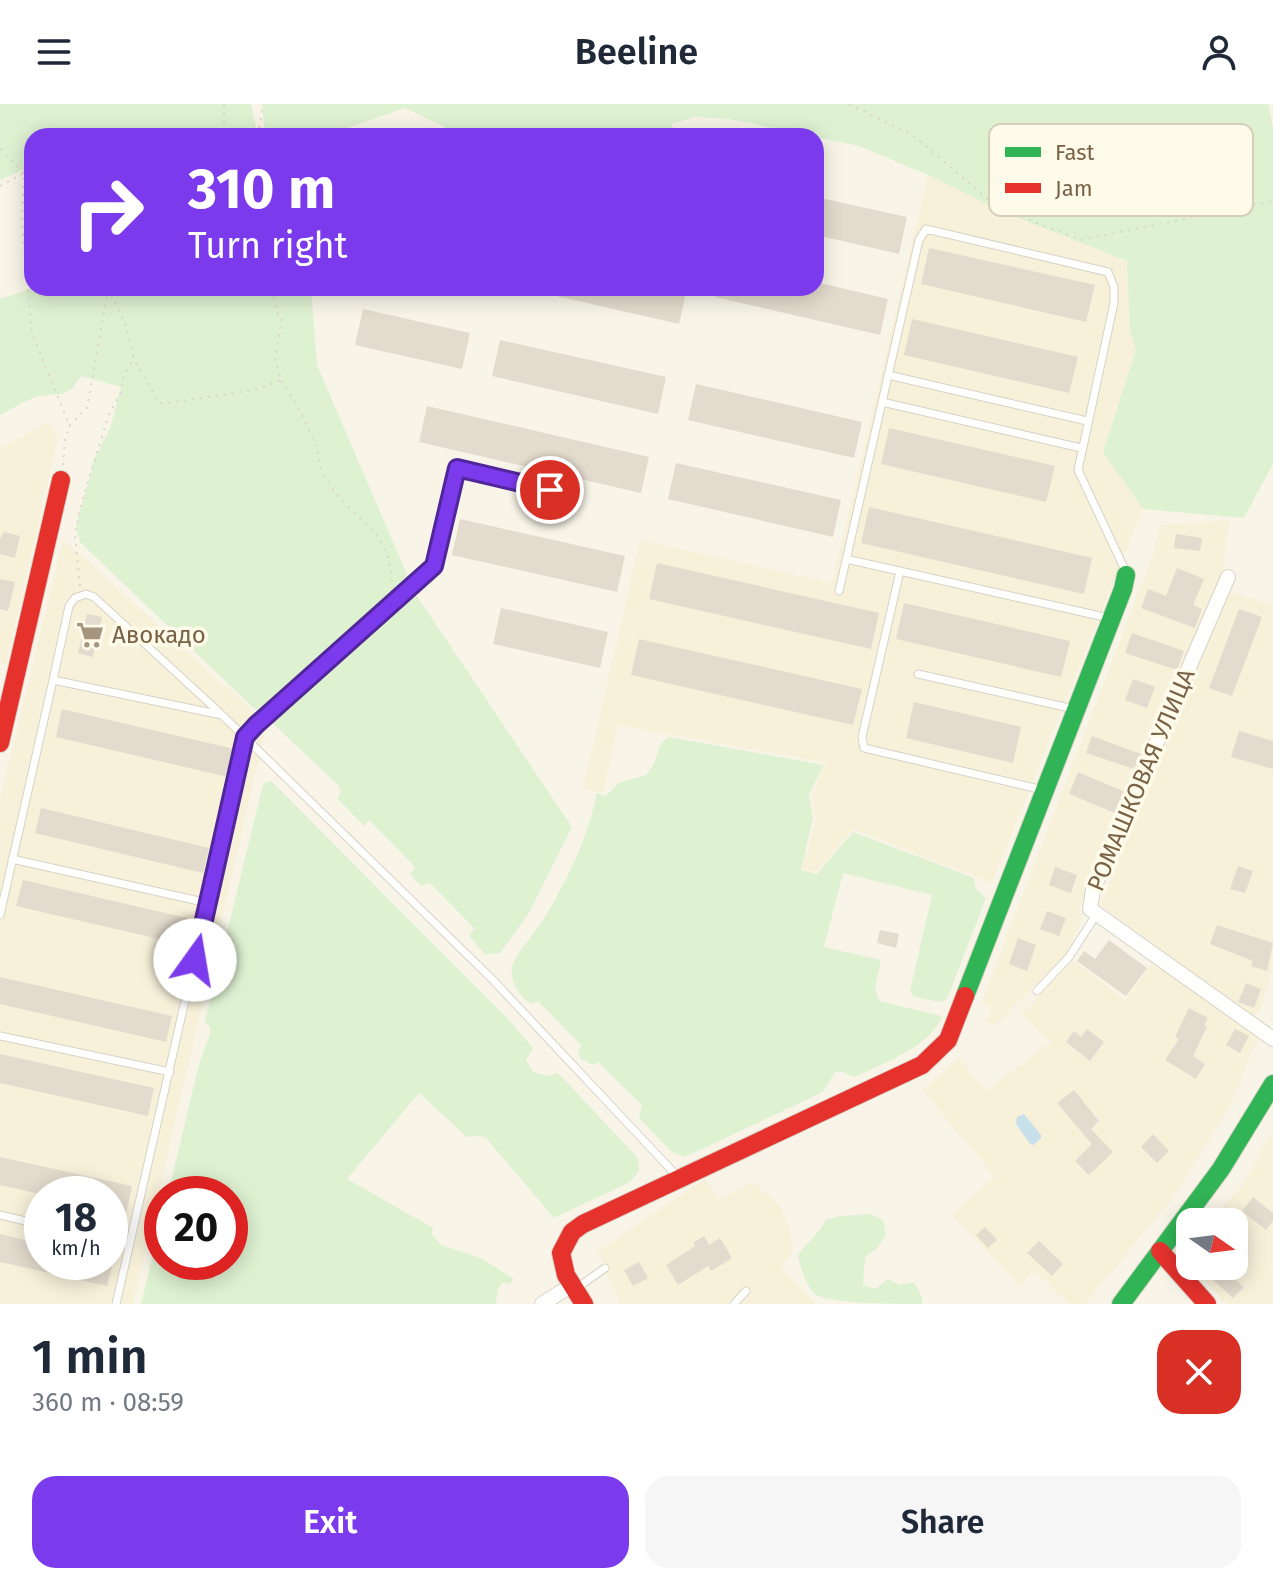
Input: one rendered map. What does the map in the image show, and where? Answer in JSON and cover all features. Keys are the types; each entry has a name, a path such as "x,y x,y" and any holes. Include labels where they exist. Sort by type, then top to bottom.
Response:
{"street":[{"path":"0,743 7,681 61,480"},
{"path":"542,1304 577,1293 562,1264 561,1253 572,1232 583,1224 922,1065 948,1040 1126,575"},
{"name":"РОМАШКОВАЯ УЛИЦА","path":"1228,577 1093,890 1090,909 1273,1039"},
{"path":"1121,1304 1250,1125 1273,1084"},
{"path":"1160,1251 1207,1304"}],"lane":[{"path":"839,591 919,240 926,229 1108,272 1115,295 1078,462 1080,478 1126,575"},
{"path":"888,375 1087,421"},
{"path":"882,402 1081,448"},
{"path":"116,1304 245,737 434,566 457,468 550,490"},
{"path":"846,559 1111,619"},
{"path":"900,571 862,737 864,748 1045,791"},
{"path":"0,915 69,606 80,595 86,594 94,597 222,715 492,979 678,1177"},
{"path":"918,674 1076,710"},
{"path":"53,680 222,715"},
{"path":"12,859 208,903"},
{"path":"1037,991 1069,957 1096,915"},
{"path":"0,1036 170,1072"},
{"path":"0,1215 24,1221"},
{"path":"577,1293 605,1268"},
{"path":"734,1304 746,1291"}],"path":[{"path":"224,104 224,128"},
{"path":"259,128 263,104"},
{"path":"849,104 914,136 989,200"},
{"path":"0,149 24,173 24,245"},
{"path":"0,186 24,173"},
{"path":"1253,205 1273,201"},
{"path":"1019,216 1081,240 1199,216"},
{"path":"29,296 32,333 70,427"},
{"path":"61,480 65,440 70,427 87,408 107,296"},
{"path":"112,296 125,323 134,359 159,403 255,390 281,380"},
{"path":"274,296 277,313 282,318 275,359 281,380 299,407 317,450 321,473 340,499 374,529 388,556 392,588 390,607"},
{"path":"80,595 75,534 81,504 109,414 134,359"}],"shaded area":[{"path":"928,175 989,205 989,216 1014,216 1127,261 1136,350 1103,452 1143,509 992,883 853,829 817,872 802,869 816,820 811,796 826,763 618,725 603,793 583,789 640,540 832,583"},
{"path":"49,422 58,438 6,664 0,663 0,448"},
{"path":"1229,520 1222,576 1079,910 1083,918 1066,954 995,1026 986,1022 991,1007 981,1004 1152,557 1160,525"},
{"path":"63,539 267,724 163,1176 144,1176 144,1256 133,1304 0,1304 0,800"},
{"path":"1228,591 1271,605 1273,601 1273,970 1259,1012 1252,1015 1100,905"},
{"path":"1073,960 1125,1000 1153,962 1259,1034 1230,1107 1172,1199 1085,1304 1069,1304 1034,1271 1019,1286 951,1214 995,1177 922,1090 959,1058 986,1091 1050,1042 1021,1015"},
{"path":"1273,1129 1273,1304 1225,1304 1205,1280 1248,1280 1248,1208 1222,1208 1243,1184"},
{"path":"705,1179 721,1199 753,1182 780,1206 789,1227 793,1251 781,1267 817,1304 620,1304 598,1251"}],"green space":[{"path":"0,104 251,104 256,128 24,128 24,170 0,180"},
{"path":"262,104 1268,104 1273,127 1273,464 1244,518 1143,509 1103,452 1136,350 1130,331 1127,261 1014,216 1253,216 1253,124 989,124 989,205 859,146 824,139 824,128 773,128 730,119 695,117 672,124 672,128 444,128 405,108 347,128 264,128"},
{"path":"24,291 24,296 312,296 317,365 411,584 260,714 80,542 76,527 95,457 110,429 121,387 81,376 67,392 36,397 0,415 0,299"},
{"path":"414,592 572,827 529,913 500,953 485,954 469,936 474,928 430,883 421,886 410,874 415,867 369,820 364,826 337,798 341,792 339,786 268,719"},
{"path":"669,737 824,765 809,794 813,818 801,870 817,874 853,832 974,878 976,889 986,898 947,999 940,1002 914,997 910,991 932,895 843,873 824,947 881,960 875,987 879,1001 942,1016 936,1027 917,1045 892,1059 855,1077 835,1072 823,1092 685,1157 672,1152 639,1118 642,1105 598,1062 593,1065 580,1058 578,1052 581,1045 538,1001 531,1004 523,997 516,988 512,973 517,956 543,920 568,874 588,827 597,793 606,796 619,783 646,775 654,764 661,743"},
{"path":"271,781 506,1017 533,1048 526,1060 533,1072 548,1076 558,1073 638,1158 639,1171 630,1182 554,1218 486,1138 467,1137 419,1093 347,1179 433,1228 432,1235 441,1245 481,1258 514,1279 498,1288 496,1304 141,1304 147,1280 248,1280 248,1176 172,1176 199,1064 210,1034 210,1027 205,1022 264,783"},
{"path":"871,1214 883,1220 886,1235 877,1248 865,1257 863,1285 876,1289 888,1279 900,1285 914,1282 922,1304 837,1300 816,1295 809,1286 798,1255 826,1220"}],"water":[{"path":"1024,1114 1041,1135 1034,1145 1016,1124 1017,1117"}],"building":[{"path":"824,199 907,217 899,254 824,237"},
{"path":"929,248 1095,285 1086,322 921,284"},
{"path":"824,284 888,299 880,335 715,297 824,296"},
{"path":"556,296 685,296 679,324"},
{"path":"363,309 470,333 462,369 355,345"},
{"path":"912,319 1078,357 1069,393 904,355"},
{"path":"500,340 666,377 658,414 492,376"},
{"path":"696,384 862,422 854,458 688,420"},
{"path":"427,406 649,457 641,493 419,442"},
{"path":"889,428 1055,466 1046,502 881,464"},
{"path":"676,463 841,500 833,537 668,499"},
{"path":"869,507 1092,558 1084,594 861,543"},
{"path":"460,519 625,556 617,592 452,555"},
{"path":"4,532 20,536 15,558 0,554 0,539"},
{"path":"1176,534 1202,538 1200,551 1174,548"},
{"path":"657,563 879,613 871,649 649,599"},
{"path":"1177,568 1204,579 1193,605 1202,609 1195,628 1141,608 1148,589 1166,596"},
{"path":"0,579 15,582 8,611 0,609"},
{"path":"904,603 1070,641 1061,677 896,639"},
{"path":"501,608 608,632 600,668 493,644"},
{"path":"1239,609 1262,617 1232,696 1209,688"},
{"name":"Авокадо","path":"87,614 102,617 93,657 78,653"},
{"path":"1132,633 1184,651 1177,670 1125,653"},
{"path":"639,639 862,689 853,725 631,675"},
{"path":"1133,679 1155,687 1147,708 1125,700"},
{"path":"914,702 1021,727 1013,763 906,738"},
{"path":"62,709 234,749 228,777 56,737"},
{"path":"1239,731 1273,741 1273,769 1231,757"},
{"path":"1092,736 1141,754 1134,769 1086,753"},
{"path":"1078,772 1125,792 1115,813 1069,794"},
{"path":"41,808 209,848 203,873 35,833"},
{"path":"1238,866 1253,871 1245,893 1230,889"},
{"path":"1055,867 1077,875 1071,893 1049,885"},
{"path":"23,880 191,919 185,945 16,906"},
{"path":"1047,911 1066,918 1059,936 1040,929"},
{"path":"1217,925 1273,943 1267,971 1251,966 1253,961 1210,944"},
{"path":"880,930 899,934 896,948 877,943"},
{"path":"1018,938 1036,945 1027,971 1009,964"},
{"path":"1109,940 1147,968 1126,996 1077,961 1084,951 1095,959"},
{"path":"0,977 172,1016 166,1042 0,1004"},
{"path":"1246,983 1261,989 1254,1008 1238,1002"},
{"path":"1189,1008 1208,1018 1193,1056 1205,1064 1196,1079 1165,1060 1179,1039 1175,1037"},
{"path":"1087,1029 1104,1042 1090,1061 1066,1042 1074,1031 1081,1037"},
{"path":"1235,1029 1249,1036 1240,1053 1226,1045"},
{"path":"0,1054 154,1088 148,1116 0,1083"},
{"path":"1074,1090 1099,1121 1091,1129 1113,1152 1089,1175 1075,1161 1092,1144 1057,1103"},
{"path":"1153,1134 1169,1151 1157,1163 1141,1147"},
{"path":"0,1157 86,1176 24,1176 24,1190 0,1185"},
{"path":"1253,1197 1273,1213 1273,1221 1266,1230 1248,1216 1248,1208 1244,1208"},
{"path":"985,1227 997,1240 988,1248 976,1235"},
{"path":"0,1234 24,1240 24,1267 0,1262"},
{"path":"704,1236 709,1245 720,1238 732,1258 711,1271 708,1266 678,1285 666,1265 695,1246 693,1243"},
{"path":"1039,1241 1063,1264 1052,1276 1027,1253"},
{"path":"639,1262 648,1278 633,1286 624,1270"},
{"path":"80,1280 108,1280 107,1286"},
{"path":"1213,1280 1236,1280 1244,1287 1233,1298"}],"traffic: fast":[{"path":"965,996 1126,575"},
{"path":"1121,1304 1221,1169 1273,1084"}],"traffic: jam":[{"path":"0,743 61,480"},
{"path":"584,1304 566,1275 561,1253 572,1232 583,1224 922,1065 948,1040 965,996"},
{"path":"1160,1251 1207,1304"}],"place":[{"name":"Авокадо","path":"90,635"}],"route":[{"path":"195,960 245,737 434,566 457,468 550,490"}]}
